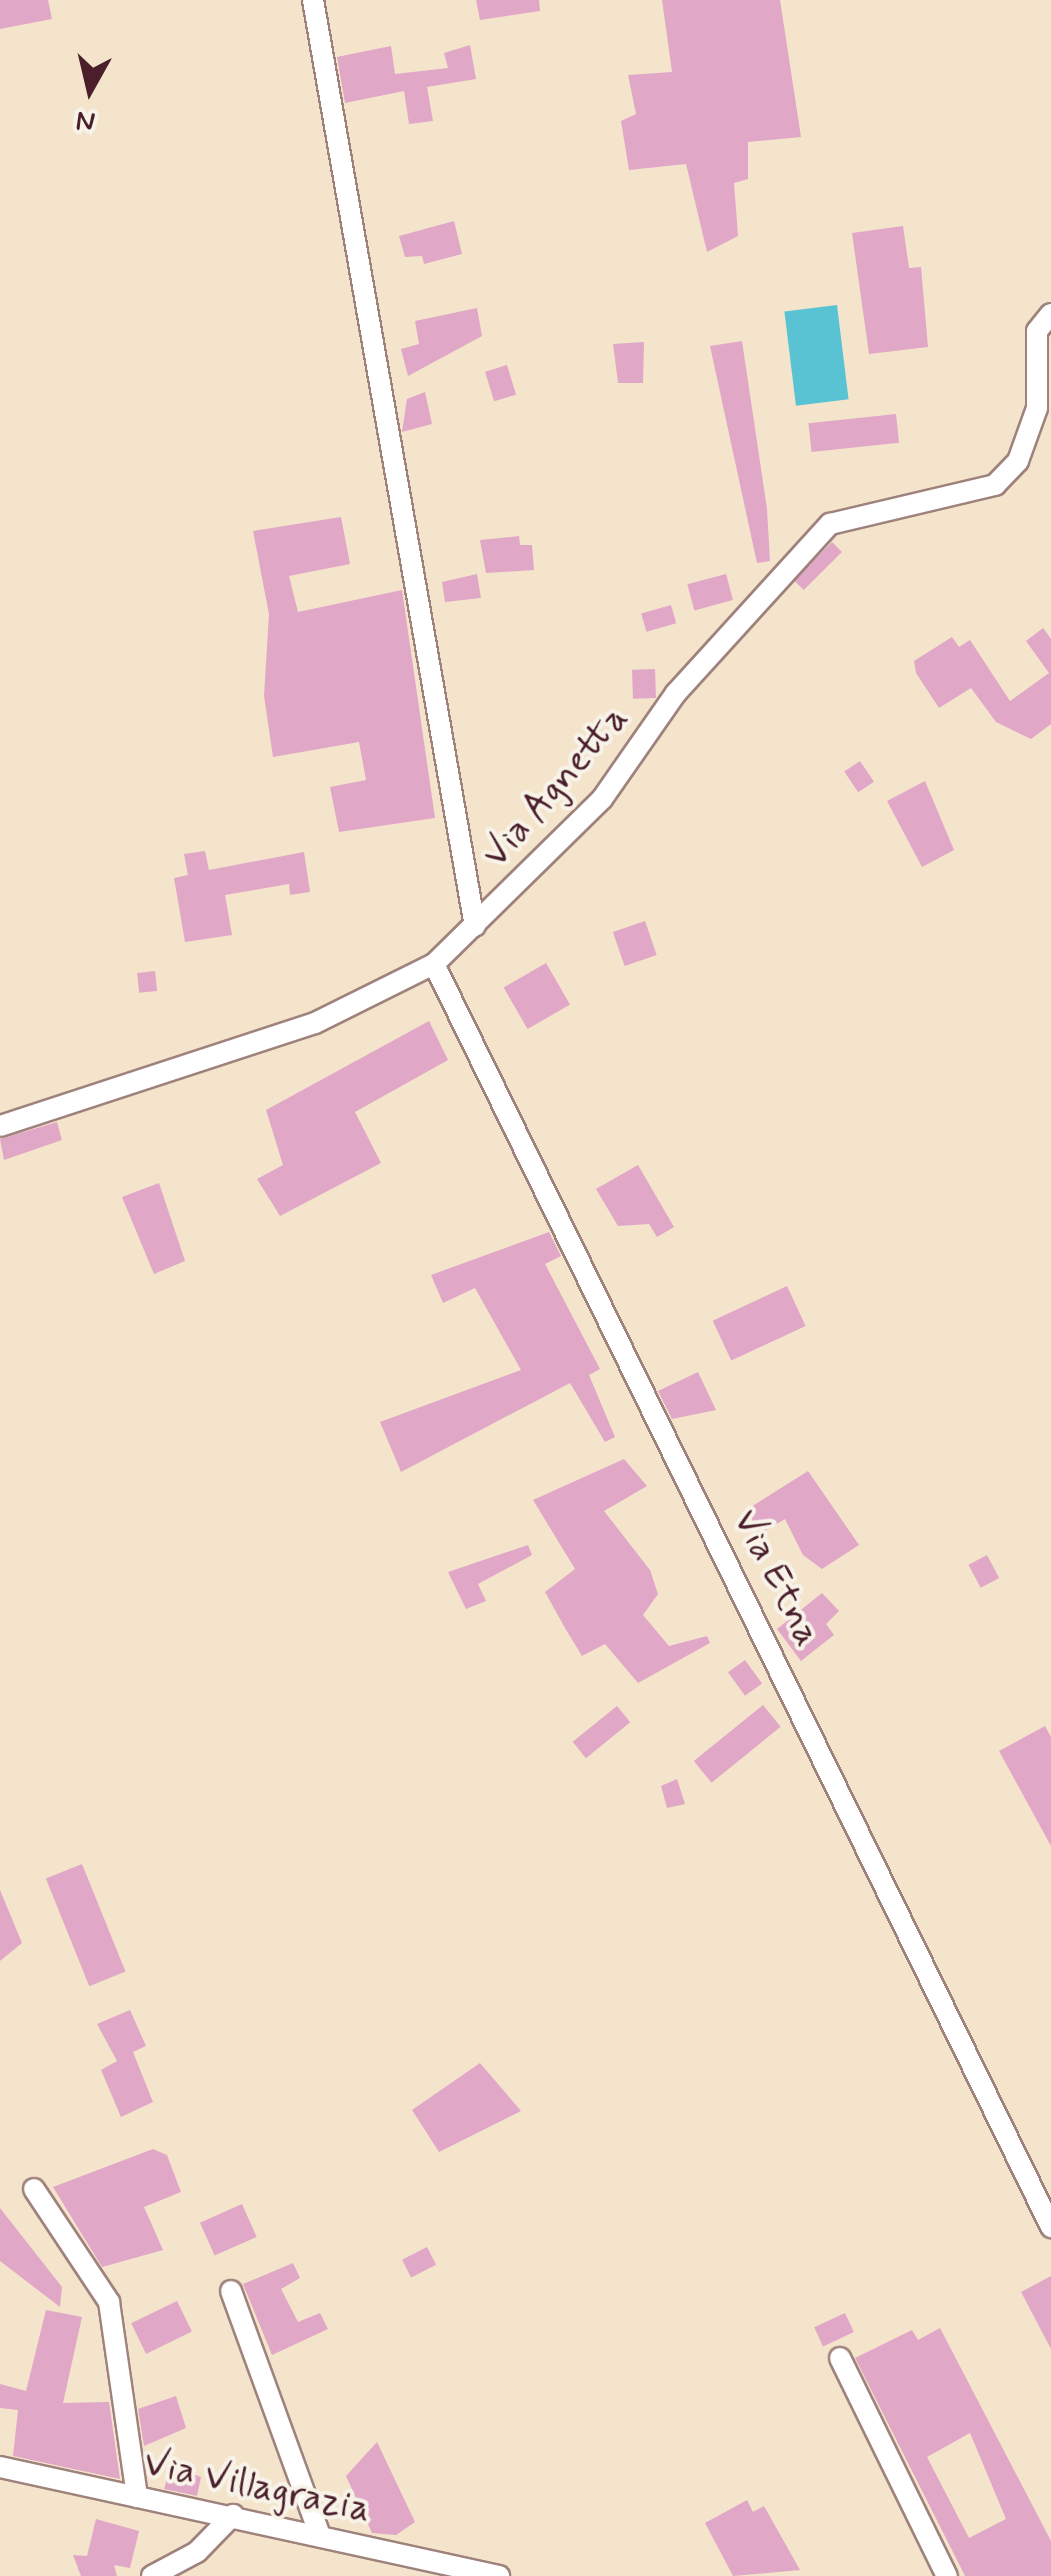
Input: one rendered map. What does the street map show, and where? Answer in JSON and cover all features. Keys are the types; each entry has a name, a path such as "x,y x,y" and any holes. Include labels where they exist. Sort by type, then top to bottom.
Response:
{"street":[{"path":"313,0 475,926"},
{"name":"Via Agnetta","path":"0,1126 315,1023 434,964 602,799 676,693 830,524 978,491 1018,461 1037,408 1037,331 1051,314"},
{"name":"Via Etna","path":"434,964 1051,2227"},
{"path":"34,2189 109,2302 136,2497"},
{"path":"231,2291 320,2536"},
{"path":"840,2358 946,2576"},
{"name":"Via Villagrazia","path":"0,2467 499,2576"},
{"path":"152,2576 198,2552 232,2516"}],"water":[{"path":"837,305 849,399 796,406 784,311"}],"building":[{"path":"0,0 48,0 52,19 0,29"},
{"path":"476,0 539,0 540,11 480,20"},
{"path":"662,0 780,0 801,137 748,142 748,179 734,183 738,236 707,252 686,164 629,170 621,121 636,114 628,75 672,72"},
{"path":"470,45 476,79 427,87 433,121 409,124 404,91 345,103 337,57 391,46 395,74 448,68 444,53"},
{"path":"454,221 462,254 424,264 422,256 405,257 399,236"},
{"path":"903,226 909,268 921,267 928,347 869,354 852,233"},
{"path":"477,308 482,336 408,376 401,349 419,344 415,321"},
{"path":"742,341 767,509 770,561 757,563 710,346"},
{"path":"644,342 643,383 618,383 613,344"},
{"path":"507,365 516,395 494,401 485,372"},
{"path":"425,392 432,424 402,432 407,399"},
{"path":"896,414 899,443 812,452 808,423"},
{"path":"341,517 350,564 289,576 298,612 402,590 435,818 339,832 330,787 366,780 359,742 273,757 264,696 269,614 253,531"},
{"path":"519,536 520,545 532,545 534,570 486,573 480,540"},
{"path":"832,542 842,552 804,590 794,580"},
{"path":"477,574 481,598 445,602 442,582"},
{"path":"726,574 733,600 694,610 687,584"},
{"path":"671,605 676,623 646,632 641,614"},
{"path":"1043,628 1051,639 1051,724 1031,739 996,722 971,688 939,708 916,673 914,661 952,637 959,647 970,640 1010,701 1049,673 1026,641"},
{"path":"655,669 656,698 633,699 632,670"},
{"path":"860,761 874,782 858,792 844,772"},
{"path":"925,781 954,850 922,867 887,801"},
{"path":"205,851 209,870 304,852 310,892 290,895 289,884 225,895 232,935 185,942 174,878 188,875 184,854"},
{"path":"645,921 657,955 625,966 613,932"},
{"path":"546,963 570,1005 528,1029 504,988"},
{"path":"155,971 157,991 139,993 137,973"},
{"path":"429,1021 448,1060 355,1112 381,1163 280,1216 257,1179 283,1165 266,1110"},
{"path":"57,1122 62,1140 4,1160 0,1139"},
{"path":"638,1165 674,1227 657,1237 649,1224 618,1226 596,1189"},
{"path":"159,1183 185,1261 154,1274 122,1197"},
{"path":"549,1232 561,1256 545,1264 600,1369 589,1375 615,1437 605,1442 570,1383 401,1472 380,1422 521,1370 475,1288 443,1303 431,1275"},
{"path":"787,1286 806,1326 731,1361 713,1321"},
{"path":"698,1372 716,1410 672,1419 658,1391"},
{"path":"624,1459 647,1486 604,1511 650,1570 658,1594 643,1615 669,1646 707,1636 710,1643 638,1683 605,1644 582,1656 565,1628 545,1592 575,1569 533,1500"},
{"path":"808,1471 859,1545 822,1569 803,1555 785,1519 760,1534 746,1510"},
{"path":"528,1545 532,1555 478,1584 486,1601 466,1609 448,1572"},
{"path":"987,1555 999,1578 981,1588 968,1565"},
{"path":"822,1593 839,1611 826,1624 834,1635 801,1661 777,1629"},
{"path":"745,1660 762,1683 745,1696 728,1672"},
{"path":"763,1705 781,1727 711,1783 694,1761"},
{"path":"617,1706 630,1722 586,1758 573,1742"},
{"path":"1045,1726 1051,1737 1051,1846 999,1751"},
{"path":"677,1779 685,1804 667,1808 661,1786"},
{"path":"82,1864 125,1972 89,1986 46,1879"},
{"path":"0,1890 22,1943 0,1961"},
{"path":"130,2010 146,2046 133,2052 153,2102 121,2117 101,2070 117,2061 97,2024"},
{"path":"480,2063 521,2111 439,2152 412,2110"},
{"path":"153,2149 167,2155 181,2192 144,2207 163,2250 102,2267 53,2187"},
{"path":"242,2204 257,2237 215,2256 200,2223"},
{"path":"0,2208 62,2287 60,2307 0,2261"},
{"path":"427,2247 436,2265 411,2278 402,2260"},
{"path":"293,2263 300,2278 281,2289 298,2322 320,2313 328,2329 272,2355 243,2284"},
{"path":"1051,2276 1051,2349 1021,2292"},
{"path":"177,2301 192,2332 146,2354 131,2323"},
{"path":"46,2310 82,2317 63,2403 109,2402 120,2479 13,2456 18,2410 0,2408 0,2384 26,2391"},
{"path":"845,2313 854,2332 823,2346 814,2327"},
{"path":"940,2328 1051,2541 1051,2576 965,2576 855,2358 912,2330 918,2340","holes":["970,2433 1006,2519 969,2538 927,2457"]},
{"path":"176,2396 186,2428 144,2446 138,2409"},
{"path":"377,2442 415,2522 396,2535 372,2533 346,2476"},
{"path":"171,2466 201,2477 197,2496 164,2489"},
{"path":"747,2500 753,2512 764,2506 800,2570 733,2576 705,2523"},
{"path":"96,2519 139,2531 130,2568 114,2565 117,2576 81,2576 73,2555 87,2556"}]}
